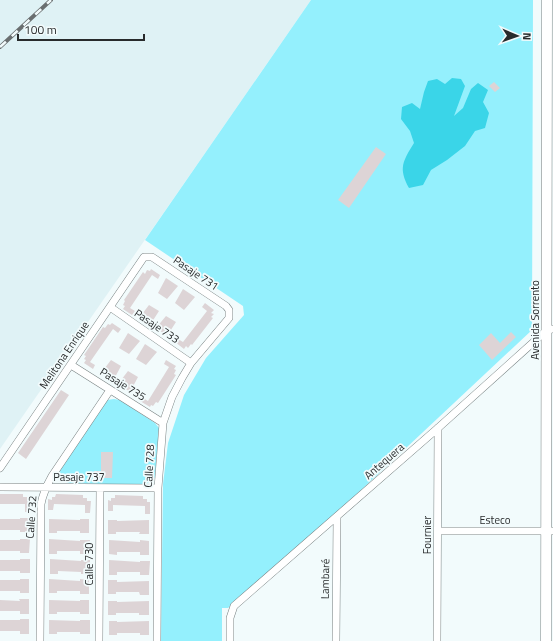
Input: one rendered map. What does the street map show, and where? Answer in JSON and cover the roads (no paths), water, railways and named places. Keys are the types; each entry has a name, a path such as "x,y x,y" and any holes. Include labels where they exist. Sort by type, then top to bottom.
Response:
{"main road":[{"name":"Avenida Sorrento","path":"547,0 550,110 549,639"}],"street":[{"name":"Melitona Enrique","path":"0,468 110,308 141,259 146,256"},
{"name":"Pasaje 731","path":"146,256 152,257 226,306 230,313"},
{"name":"Pasaje 733","path":"110,308 191,363"},
{"name":"Calle 728","path":"158,641 158,488 163,423 172,397 191,363 226,321 230,313"},
{"name":"Antequera","path":"230,641 231,612 234,606 550,330"},
{"name":"Pasaje 735","path":"71,365 163,423"},
{"name":"Calle 732","path":"40,641 41,504 45,488 110,390"},
{"name":"Fournier","path":"437,641 438,428"},
{"name":"Pasaje 737","path":"0,487 158,488"},
{"name":"Calle 730","path":"99,641 100,488"},
{"name":"Lambaré","path":"336,641 337,517"},
{"name":"Esteco","path":"438,531 550,531"}],"railway":[{"path":"0,47 51,0"}]}
